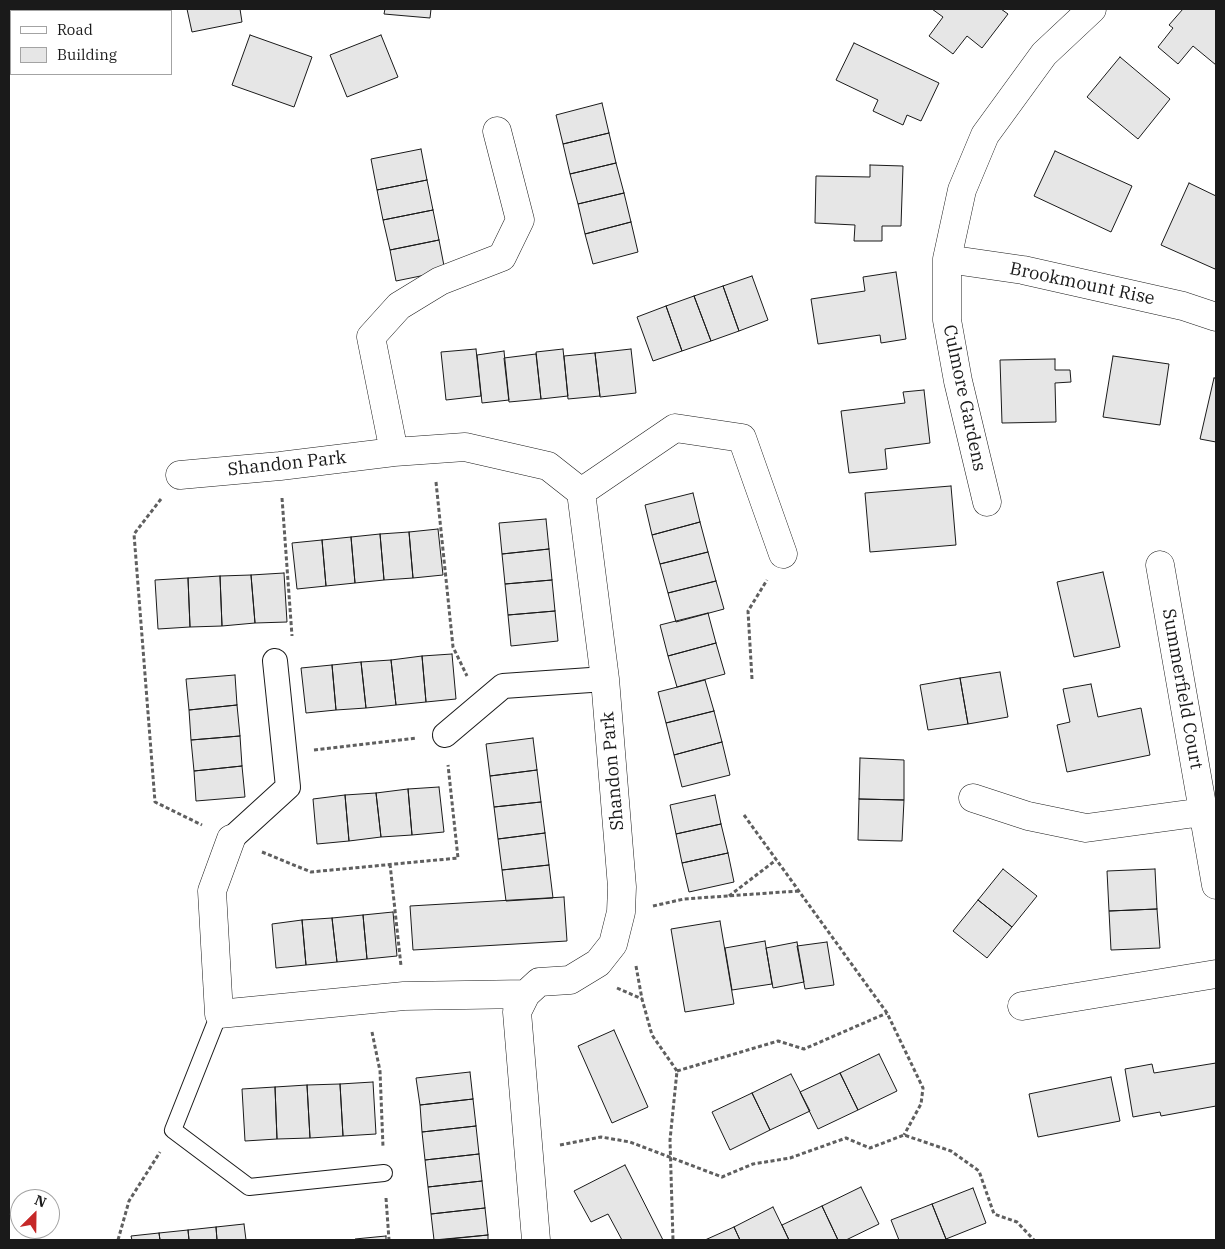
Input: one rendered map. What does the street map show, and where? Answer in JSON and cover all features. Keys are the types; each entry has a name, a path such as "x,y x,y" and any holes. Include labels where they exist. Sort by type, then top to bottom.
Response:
{"street":[{"name":"Culmore Gardens","path":"987,502 958,380 947,320 947,259 962,190 985,135 1044,54 1092,9"},
{"path":"394,452 371,337 399,306 440,282 502,256 520,220 497,131"},
{"name":"Brookmount Rise","path":"947,259 1032,272 1183,306 1216,317"},
{"path":"581,492 674,428 742,438 783,554"},
{"name":"Shandon Park","path":"180,475 280,466 394,452 465,447 548,466 581,492 605,678 622,887 621,912 613,944 598,963 570,980 539,982 526,994"},
{"name":"Summerfield Court","path":"1160,565 1216,885"},
{"path":"275,661 288,787 231,839 212,891 220,1014 404,996 526,994 517,1012 536,1240"},
{"path":"445,735 503,686 605,678"},
{"path":"973,798 1028,816 1086,828 1204,812"},
{"path":"1022,1006 1216,974"}],"lane":[{"path":"220,1014 173,1130 249,1187 384,1173"}],"path":[{"path":"432,449 453,647 481,703"},
{"path":"275,661 292,639 280,466"},
{"path":"180,475 134,534 155,802 231,839 310,872 458,858 445,735 285,753"},
{"path":"752,679 748,611 783,554"},
{"path":"528,1153 601,1137 630,1142 722,1177 753,1164 790,1158 846,1138 870,1148 904,1134 921,1104 923,1088 887,1013 744,815"},
{"path":"728,896 776,860"},
{"path":"390,864 404,996"},
{"path":"621,912 684,899 799,891"},
{"path":"613,944 634,952 642,999 652,1035 677,1071 670,1140 673,1240"},
{"path":"366,999 380,1071"},
{"path":"677,1071 778,1041 804,1049 887,1013"},
{"path":"118,1240 129,1201 173,1130"},
{"path":"904,1134 951,1150 979,1171 994,1214 1017,1222 1034,1240"}],"building":[{"path":"187,9 240,9 242,22 192,32"},
{"path":"385,9 431,9 430,18 384,14"},
{"path":"932,9 1001,9 1008,14 982,48 967,36 953,54 929,36 943,17"},
{"path":"1183,9 1216,9 1216,65 1193,46 1178,64 1158,47 1173,28 1169,25"},
{"path":"250,35 312,57 294,107 232,85"},
{"path":"381,35 398,77 347,97 330,55"},
{"path":"854,43 939,83 921,121 907,115 903,125 873,111 878,100 836,80"},
{"path":"1120,57 1170,99 1138,139 1087,97"},
{"path":"602,103 609,133 563,144 556,115"},
{"path":"609,133 616,163 570,174 563,144"},
{"path":"421,149 427,180 377,190 371,159"},
{"path":"1055,151 1132,186 1111,232 1034,196"},
{"path":"616,163 624,193 578,204 570,174"},
{"path":"870,165 903,166 901,226 882,226 882,241 854,241 855,225 815,223 816,176 870,177"},
{"path":"427,180 433,210 383,220 377,190"},
{"path":"1189,183 1216,196 1215,269 1161,245"},
{"path":"624,193 631,222 585,234 578,204"},
{"path":"433,210 439,240 390,250 383,220"},
{"path":"631,222 638,252 593,264 585,234"},
{"path":"439,240 445,271 396,281 390,250"},
{"path":"896,272 906,339 881,343 880,335 818,344 811,299 865,291 863,277"},
{"path":"752,276 768,320 739,331 723,286"},
{"path":"723,286 739,331 711,341 694,296"},
{"path":"694,296 711,341 682,351 666,306"},
{"path":"666,306 682,351 653,361 637,317"},
{"path":"476,349 481,396 446,400 441,352"},
{"path":"563,349 568,396 541,399 536,352"},
{"path":"631,349 636,393 600,397 595,353"},
{"path":"504,351 509,400 482,403 477,355"},
{"path":"595,353 600,396 568,399 564,356"},
{"path":"536,354 541,399 509,402 504,358"},
{"path":"1113,356 1169,364 1160,425 1103,417"},
{"path":"1055,359 1055,370 1070,370 1071,382 1055,383 1056,422 1002,423 1000,360"},
{"path":"1214,378 1216,378 1216,442 1200,439"},
{"path":"924,390 930,443 885,449 887,469 849,473 841,411 905,403 903,392"},
{"path":"951,486 956,545 870,552 865,493"},
{"path":"693,493 700,522 652,535 645,505"},
{"path":"546,519 549,549 502,554 499,523"},
{"path":"700,522 708,552 660,564 652,535"},
{"path":"438,529 443,575 413,578 409,532"},
{"path":"409,532 413,578 384,580 380,534"},
{"path":"380,534 384,580 355,583 351,537"},
{"path":"351,537 355,583 326,586 322,540"},
{"path":"322,540 326,586 297,589 292,543"},
{"path":"549,549 552,580 505,584 502,554"},
{"path":"708,552 716,581 668,593 660,564"},
{"path":"1103,572 1120,647 1074,657 1057,582"},
{"path":"284,573 287,622 255,623 251,575"},
{"path":"251,575 255,623 222,626 220,576"},
{"path":"220,576 222,626 190,627 188,578"},
{"path":"188,578 190,627 158,629 155,580"},
{"path":"552,580 555,611 508,615 505,584"},
{"path":"716,581 724,609 676,622 668,593"},
{"path":"555,611 558,641 511,646 508,615"},
{"path":"708,613 716,643 668,656 660,625"},
{"path":"716,643 725,674 677,687 668,656"},
{"path":"452,654 456,699 426,702 422,656"},
{"path":"422,656 426,702 396,705 391,660"},
{"path":"391,660 396,705 366,708 361,662"},
{"path":"361,662 366,708 336,710 332,665"},
{"path":"332,665 336,710 306,713 301,668"},
{"path":"1000,672 1008,717 968,724 960,678"},
{"path":"235,675 237,705 189,710 186,679"},
{"path":"960,678 968,724 928,730 920,685"},
{"path":"705,680 714,711 666,723 658,692"},
{"path":"1091,684 1098,717 1141,708 1150,755 1067,772 1057,725 1070,722 1063,689"},
{"path":"237,705 240,736 191,740 189,710"},
{"path":"714,711 722,742 674,755 666,723"},
{"path":"240,736 242,766 194,771 191,740"},
{"path":"533,738 537,770 490,776 486,744"},
{"path":"722,742 730,775 682,787 674,755"},
{"path":"860,758 904,760 904,800 859,799"},
{"path":"242,766 245,797 196,801 194,771"},
{"path":"537,770 541,802 494,807 490,776"},
{"path":"439,787 444,832 412,835 408,789"},
{"path":"408,789 412,835 381,837 376,793"},
{"path":"376,793 381,837 349,841 345,795"},
{"path":"345,795 349,841 317,844 313,799"},
{"path":"715,795 721,824 676,834 670,805"},
{"path":"859,799 904,800 902,841 858,840"},
{"path":"541,802 545,833 498,839 494,807"},
{"path":"721,824 728,853 682,863 676,834"},
{"path":"545,833 549,865 502,870 498,839"},
{"path":"728,853 734,882 689,892 682,863"},
{"path":"549,865 553,898 506,901 502,870"},
{"path":"1003,869 1037,896 1012,927 978,900"},
{"path":"1155,869 1157,909 1109,911 1107,871"},
{"path":"564,897 567,941 413,950 410,906"},
{"path":"978,900 1012,927 987,958 953,931"},
{"path":"1157,909 1160,948 1111,950 1109,911"},
{"path":"393,912 397,956 367,959 363,915"},
{"path":"363,915 367,959 337,962 332,918"},
{"path":"332,918 337,962 306,965 302,920"},
{"path":"302,920 306,965 276,968 272,924"},
{"path":"720,921 734,1004 685,1012 671,929"},
{"path":"765,941 772,984 732,990 725,948"},
{"path":"797,942 804,982 773,988 766,948"},
{"path":"827,942 834,985 805,989 797,946"},
{"path":"614,1030 648,1107 612,1123 578,1046"},
{"path":"879,1054 897,1091 858,1110 840,1073"},
{"path":"1216,1063 1216,1106 1161,1116 1160,1112 1133,1117 1125,1069 1152,1064 1154,1073"},
{"path":"470,1072 473,1099 420,1105 416,1078"},
{"path":"840,1073 858,1110 818,1129 800,1092"},
{"path":"791,1074 810,1111 770,1130 752,1093"},
{"path":"1111,1077 1120,1121 1038,1137 1029,1094"},
{"path":"373,1082 376,1134 343,1136 340,1084"},
{"path":"340,1084 343,1136 310,1138 307,1085"},
{"path":"307,1085 310,1138 277,1139 275,1087"},
{"path":"275,1087 277,1139 245,1141 242,1089"},
{"path":"752,1093 770,1130 730,1150 712,1112"},
{"path":"473,1099 476,1126 422,1132 420,1105"},
{"path":"476,1126 479,1154 425,1160 422,1132"},
{"path":"479,1154 482,1181 428,1187 425,1160"},
{"path":"625,1165 663,1240 622,1240 608,1214 591,1222 574,1191"},
{"path":"482,1181 485,1208 431,1214 428,1187"},
{"path":"861,1187 879,1224 846,1240 838,1240 822,1206"},
{"path":"973,1188 986,1223 946,1239 932,1204"},
{"path":"932,1204 946,1239 899,1240 891,1220"},
{"path":"822,1206 838,1240 789,1240 782,1225"},
{"path":"773,1207 789,1240 740,1240 734,1227"},
{"path":"485,1208 488,1235 434,1240 431,1214"},
{"path":"244,1224 246,1240 217,1240 216,1227"},
{"path":"216,1227 217,1240 189,1240 188,1230"},
{"path":"734,1227 740,1240 705,1240"},
{"path":"188,1230 189,1240 160,1240 159,1233"},
{"path":"159,1233 160,1240 132,1240 131,1236"},
{"path":"488,1235 488,1240 440,1240"},
{"path":"386,1236 386,1240 355,1240 355,1239"}]}
